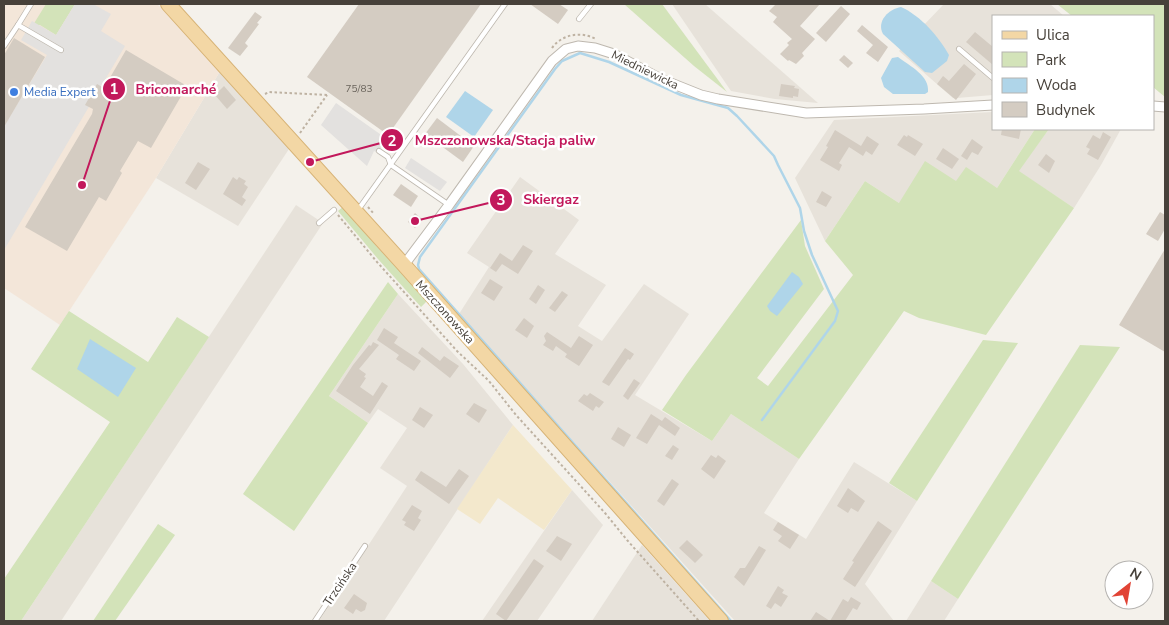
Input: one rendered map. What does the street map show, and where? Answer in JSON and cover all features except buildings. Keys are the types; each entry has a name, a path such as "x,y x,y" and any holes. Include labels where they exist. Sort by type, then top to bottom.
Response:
{"main road":[{"name":"Mszczonowska","path":"168,4 404,265 721,621"}],"street":[{"name":"Miedniewicka","path":"404,265 450,205 552,61 566,50 578,46 595,48 614,54 661,79 701,95 775,109 806,113 840,113 992,105"}],"lane":[{"path":"4,46 31,4"},
{"path":"356,212 505,4"},
{"path":"580,19 591,4"},
{"path":"18,25 60,50"},
{"path":"958,49 992,77"},
{"path":"379,151 388,157 391,165 450,205"},
{"path":"318,223 334,210"},
{"name":"Trzcińska","path":"315,621 366,546"}],"path":[{"path":"570,35 589,35 600,41"},
{"path":"265,94 269,92 328,95 300,132"},
{"path":"334,210 377,262 457,351 489,381 516,415 605,512 624,537 700,621"},
{"path":"372,212 375,219"}],"shaded area":[{"path":"4,4 157,4 222,68 156,178 60,325 4,288"},
{"path":"75,4 93,4 111,14 101,31 125,46 4,250 4,126 47,55 21,40 32,21 56,35"},
{"path":"672,4 705,4 818,103 775,99 731,91"},
{"path":"944,4 1050,4 1063,15 992,15 992,95 953,98 899,51"},
{"path":"222,68 289,149 238,226 156,178"},
{"path":"336,103 387,139 378,153 374,151 367,166 321,125"},
{"path":"992,112 992,130 1034,130 997,188 956,182 899,203 865,181 825,241 795,178 834,120"},
{"path":"1048,130 1120,130 1074,208 1018,171"},
{"path":"411,158 447,182 440,191 405,168"},
{"path":"520,177 579,220 555,254 606,285 578,326 602,341 644,284 689,314 635,395 712,441 731,414 799,459 764,513 806,539 854,462 917,501 865,584 894,621 735,621 459,314 489,267 467,253"},
{"path":"296,205 323,223 61,621 21,621"},
{"path":"398,294 463,364 513,425 384,621 319,621 407,486 380,468 407,428 378,409 368,423 329,396"},
{"path":"572,490 603,525 537,621 482,621"},
{"path":"642,545 710,621 592,621"},
{"path":"931,581 958,599 944,621 906,621"}],"green space":[{"path":"46,4 75,4 56,35 40,25 33,25"},
{"path":"624,4 662,4 727,92 694,66"},
{"path":"1057,4 1165,4 1165,97 1154,88 1154,15 1071,15"},
{"path":"1034,130 1048,130 1019,171 1074,208 986,335 919,318 904,311 799,459 731,414 712,441 662,410 801,220 805,246 824,289 757,378 768,386 853,275 825,241 865,181 899,203 925,161 956,181 966,167 997,188"},
{"path":"344,206 377,247 426,299 426,302 421,307 338,211"},
{"path":"388,282 398,294 329,396 368,423 294,531 243,494"},
{"path":"69,311 148,362 177,317 209,337 21,621 4,621 4,579 110,422 31,369"},
{"path":"983,340 1018,343 917,501 889,483"},
{"path":"1080,345 1120,347 958,599 931,581"},
{"path":"158,524 175,535 115,621 93,621"}],"sand":[{"path":"513,425 572,490 544,530 498,498 480,524 457,509"}],"water":[{"path":"901,7 928,27 949,55 947,61 932,73 925,72 883,34 881,29 882,20 892,10"},
{"path":"898,57 923,76 928,86 928,92 925,94 893,94 884,87 881,78 892,58"},
{"path":"465,91 493,110 474,137 446,117"},
{"path":"792,272 799,277 803,284 777,316 767,306"},
{"path":"90,339 136,368 118,397 77,369"}],"waterway":[{"path":"731,621 419,269 420,257 562,61 580,53 609,62 681,95 728,108 774,156 800,208 804,231 812,255 838,311 835,321 762,420"}],"place":[{"name":"Media Expert","path":"14,92"},
{"name":"Mszczonowska/Stacja paliw","path":"310,162"},
{"name":"Bricomarché","path":"82,185"},
{"name":"Skiergaz","path":"415,221"}]}
